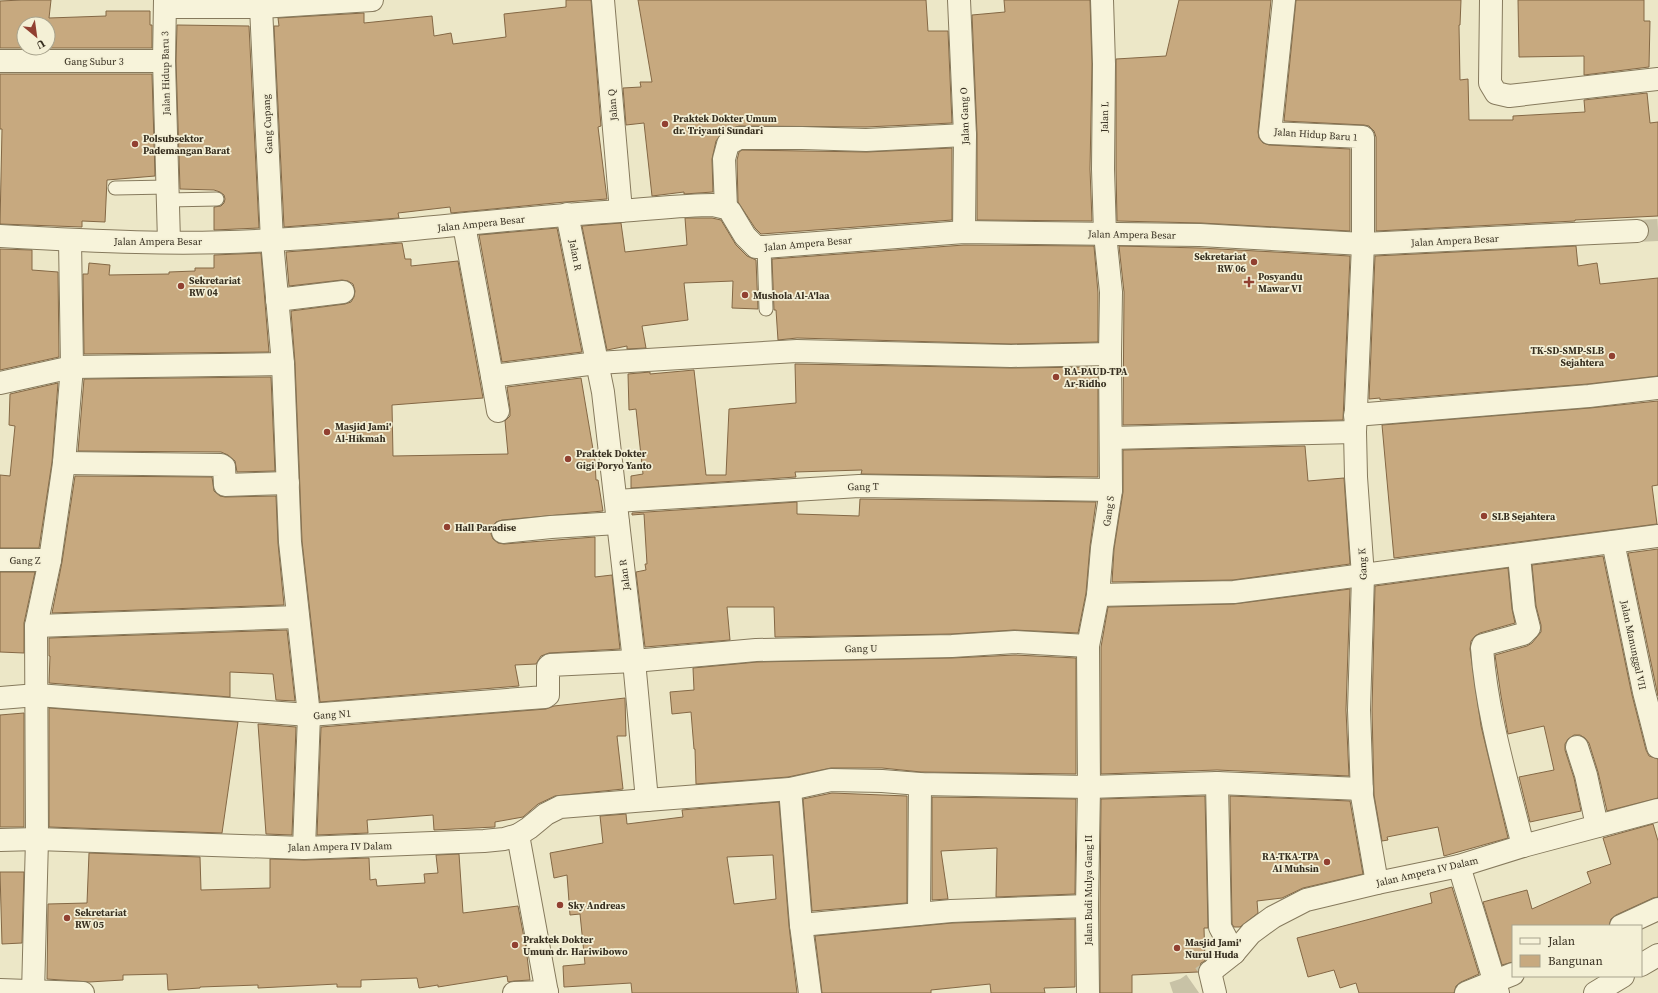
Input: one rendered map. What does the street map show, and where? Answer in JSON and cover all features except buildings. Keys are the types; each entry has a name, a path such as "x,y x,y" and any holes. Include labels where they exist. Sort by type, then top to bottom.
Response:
{"street":[{"path":"165,3 261,7 372,0"},
{"name":"Jalan Q","path":"603,0 621,211"},
{"name":"Jalan Gang O","path":"959,0 965,135 964,232"},
{"name":"Jalan L","path":"1102,0 1105,234"},
{"name":"Jalan Hidup Baru 1","path":"1284,0 1270,132 1363,137 1363,244"},
{"path":"1491,0 1490,84 1496,93 1509,96 1658,79"},
{"name":"Jalan Hidup Baru 3","path":"165,3 164,61 169,242"},
{"name":"Gang Cupang","path":"261,7 272,240 283,364 290,542 309,715 304,848"},
{"name":"Gang Subur 3","path":"0,61 164,61"},
{"path":"726,208 724,159 728,144 739,138 866,140 965,135"},
{"name":"Jalan Ampera Besar","path":"0,236 70,240 169,242 272,240 464,225 568,214 701,205 713,205 726,208 732,214 745,236 756,247 964,232 1200,235 1363,244 1637,231"},
{"name":"Jalan R","path":"568,214 603,392 634,661 648,800"},
{"path":"464,225 498,411"},
{"name":"Gang S","path":"1090,787 1088,646 1098,595 1102,548 1111,490 1111,292 1105,234"},
{"path":"32,992 37,839 36,626 50,560 64,463 72,367 70,240"},
{"name":"Gang K","path":"1363,244 1355,424 1356,477 1363,576 1359,710 1362,789 1377,883"},
{"path":"277,300 343,292"},
{"path":"492,376 597,363 798,351 1011,356 1110,354"},
{"path":"0,383 72,367 283,364"},
{"path":"1111,438 1355,424 1658,388"},
{"path":"64,463 221,465 224,466 225,485 288,483"},
{"name":"Gang T","path":"616,501 859,486 1111,490"},
{"path":"503,532 551,527 618,523"},
{"path":"1098,595 1234,592 1519,556 1658,536"},
{"name":"Jalan Manunggal VII","path":"1614,542 1644,692 1658,747"},
{"path":"1519,556 1524,608 1529,628 1523,634 1483,645 1482,648 1484,679 1494,732 1523,846"},
{"name":"Gang Z","path":"0,560 50,560"},
{"path":"36,626 298,617"},
{"name":"Gang U","path":"634,661 756,650 952,646 1014,642 1088,646"},
{"name":"Gang N1","path":"0,698 37,695 309,715 545,697 548,694 548,667 550,665 634,661"},
{"path":"1577,747 1586,775 1597,826"},
{"path":"514,993 547,992 518,835 546,814 560,807 790,788 832,780 882,780 920,784 1090,787 1217,783 1362,789"},
{"path":"1217,783 1220,927 1234,953"},
{"path":"919,914 920,784"},
{"name":"Jalan Budi Mulya Gang II","path":"1088,993 1087,906 1090,787"},
{"path":"790,788 801,925 810,993"},
{"name":"Jalan Ampera IV Dalam","path":"1215,993 1213,970 1234,953 1252,932 1273,917 1306,900 1459,866 1523,846 1658,810"},
{"name":"Jalan Ampera IV Dalam","path":"0,840 37,839 304,848 484,841 504,839 518,835"},
{"path":"1459,866 1502,983 1466,993"},
{"path":"801,925 951,911 1087,906"},
{"path":"1623,925 1658,909"},
{"path":"1642,964 1658,955"},
{"path":"1595,993 1621,977"},
{"path":"0,990 83,993"}],"lane":[{"path":"115,188 217,199"},
{"path":"764,247 766,309"}],"tunnel":[{"path":"1637,231 1658,230"},
{"path":"1173,993 1185,989 1215,968"}],"place":[{"name":"Praktek Dokter Umum dr. Triyanti Sundari","path":"665,124"},
{"name":"Polsubsektor Pademangan Barat","path":"135,144"},
{"name":"Sekretariat RW 06","path":"1254,262"},
{"name":"Posyandu Mawar VI","path":"1249,282"},
{"name":"Sekretariat RW 04","path":"181,286"},
{"name":"Mushola Al-A'laa","path":"745,295"},
{"name":"TK-SD-SMP-SLB Sejahtera","path":"1612,356"},
{"name":"RA-PAUD-TPA Ar-Ridho","path":"1056,377"},
{"name":"Masjid Jami' Al-Hikmah","path":"327,432"},
{"name":"Praktek Dokter Gigi Poryo Yanto","path":"568,459"},
{"name":"SLB Sejahtera","path":"1484,516"},
{"name":"Hall Paradise","path":"447,527"},
{"name":"RA-TKA-TPA Al Muhsin","path":"1327,862"},
{"name":"Sky Andreas","path":"560,905"},
{"name":"Sekretariat RW 05","path":"67,918"},
{"name":"Praktek Dokter Umum dr. Hariwibowo","path":"515,945"},
{"name":"Masjid Jami' Nurul Huda","path":"1177,948"}]}
